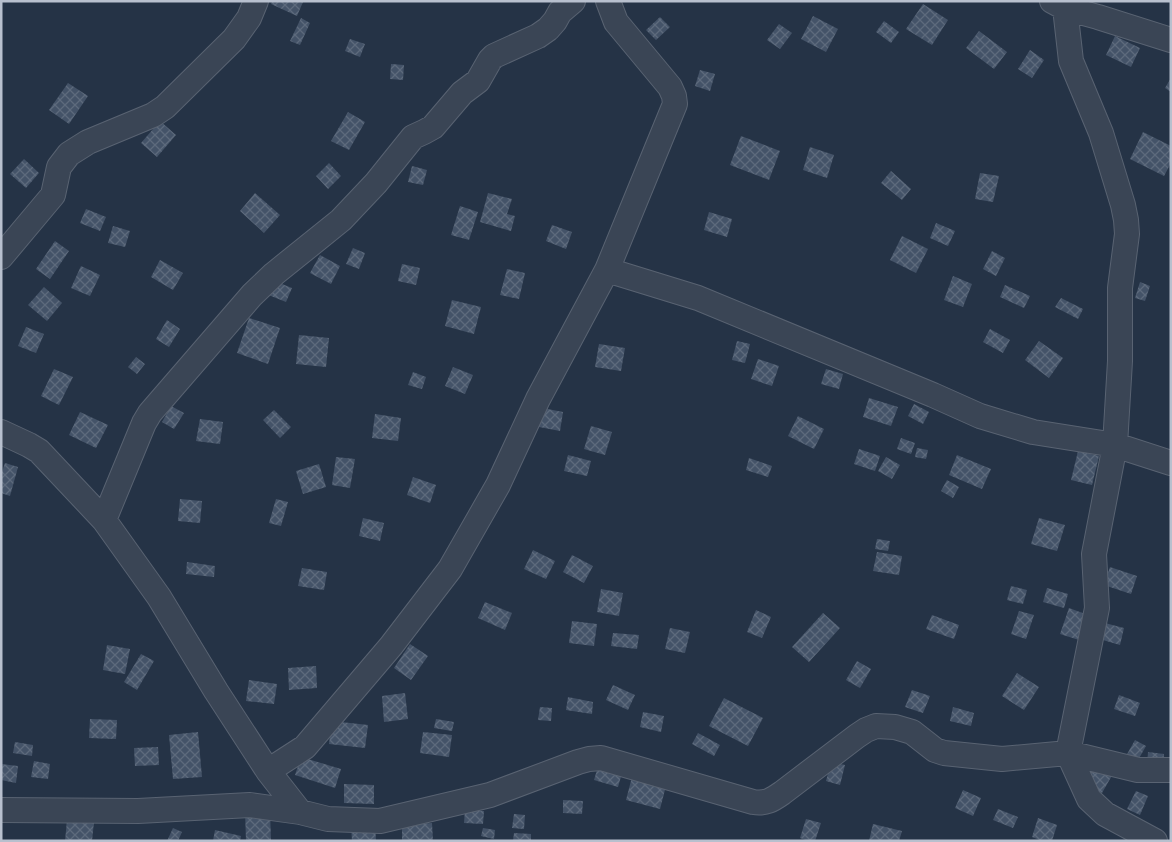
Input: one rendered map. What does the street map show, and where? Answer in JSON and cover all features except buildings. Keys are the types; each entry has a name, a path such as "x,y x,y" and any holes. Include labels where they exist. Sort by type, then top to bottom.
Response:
{"street":[{"path":"1,257 53,194 59,167 69,154 88,142 153,115 165,107 234,39 248,18 256,1"},
{"path":"104,520 144,423 150,413 252,295 274,274 341,220 376,183 413,136 433,127 462,93 478,81 494,56 538,36 548,29 560,12 573,1"},
{"path":"268,771 311,741 391,646 450,568 498,485 538,400 607,270 675,104 670,87 616,22 608,1"},
{"path":"1058,4 1171,40"},
{"path":"1058,4 1071,61 1101,133 1126,220 1127,234 1120,288 1120,361 1115,445 1094,554 1097,608 1068,753 1089,799 1105,814 1155,841"},
{"path":"607,270 698,298 980,416 1033,432 1115,445 1171,463"},
{"path":"1,432 39,451 104,520 159,596 216,691 268,771 300,812 331,830 380,821 490,795 578,762 601,758 762,803 777,796 857,736 876,726 895,727 912,732 935,750 944,754 1002,759 1068,753 1138,770 1171,770"},
{"path":"1,810 138,811 250,805 300,812"}]}
